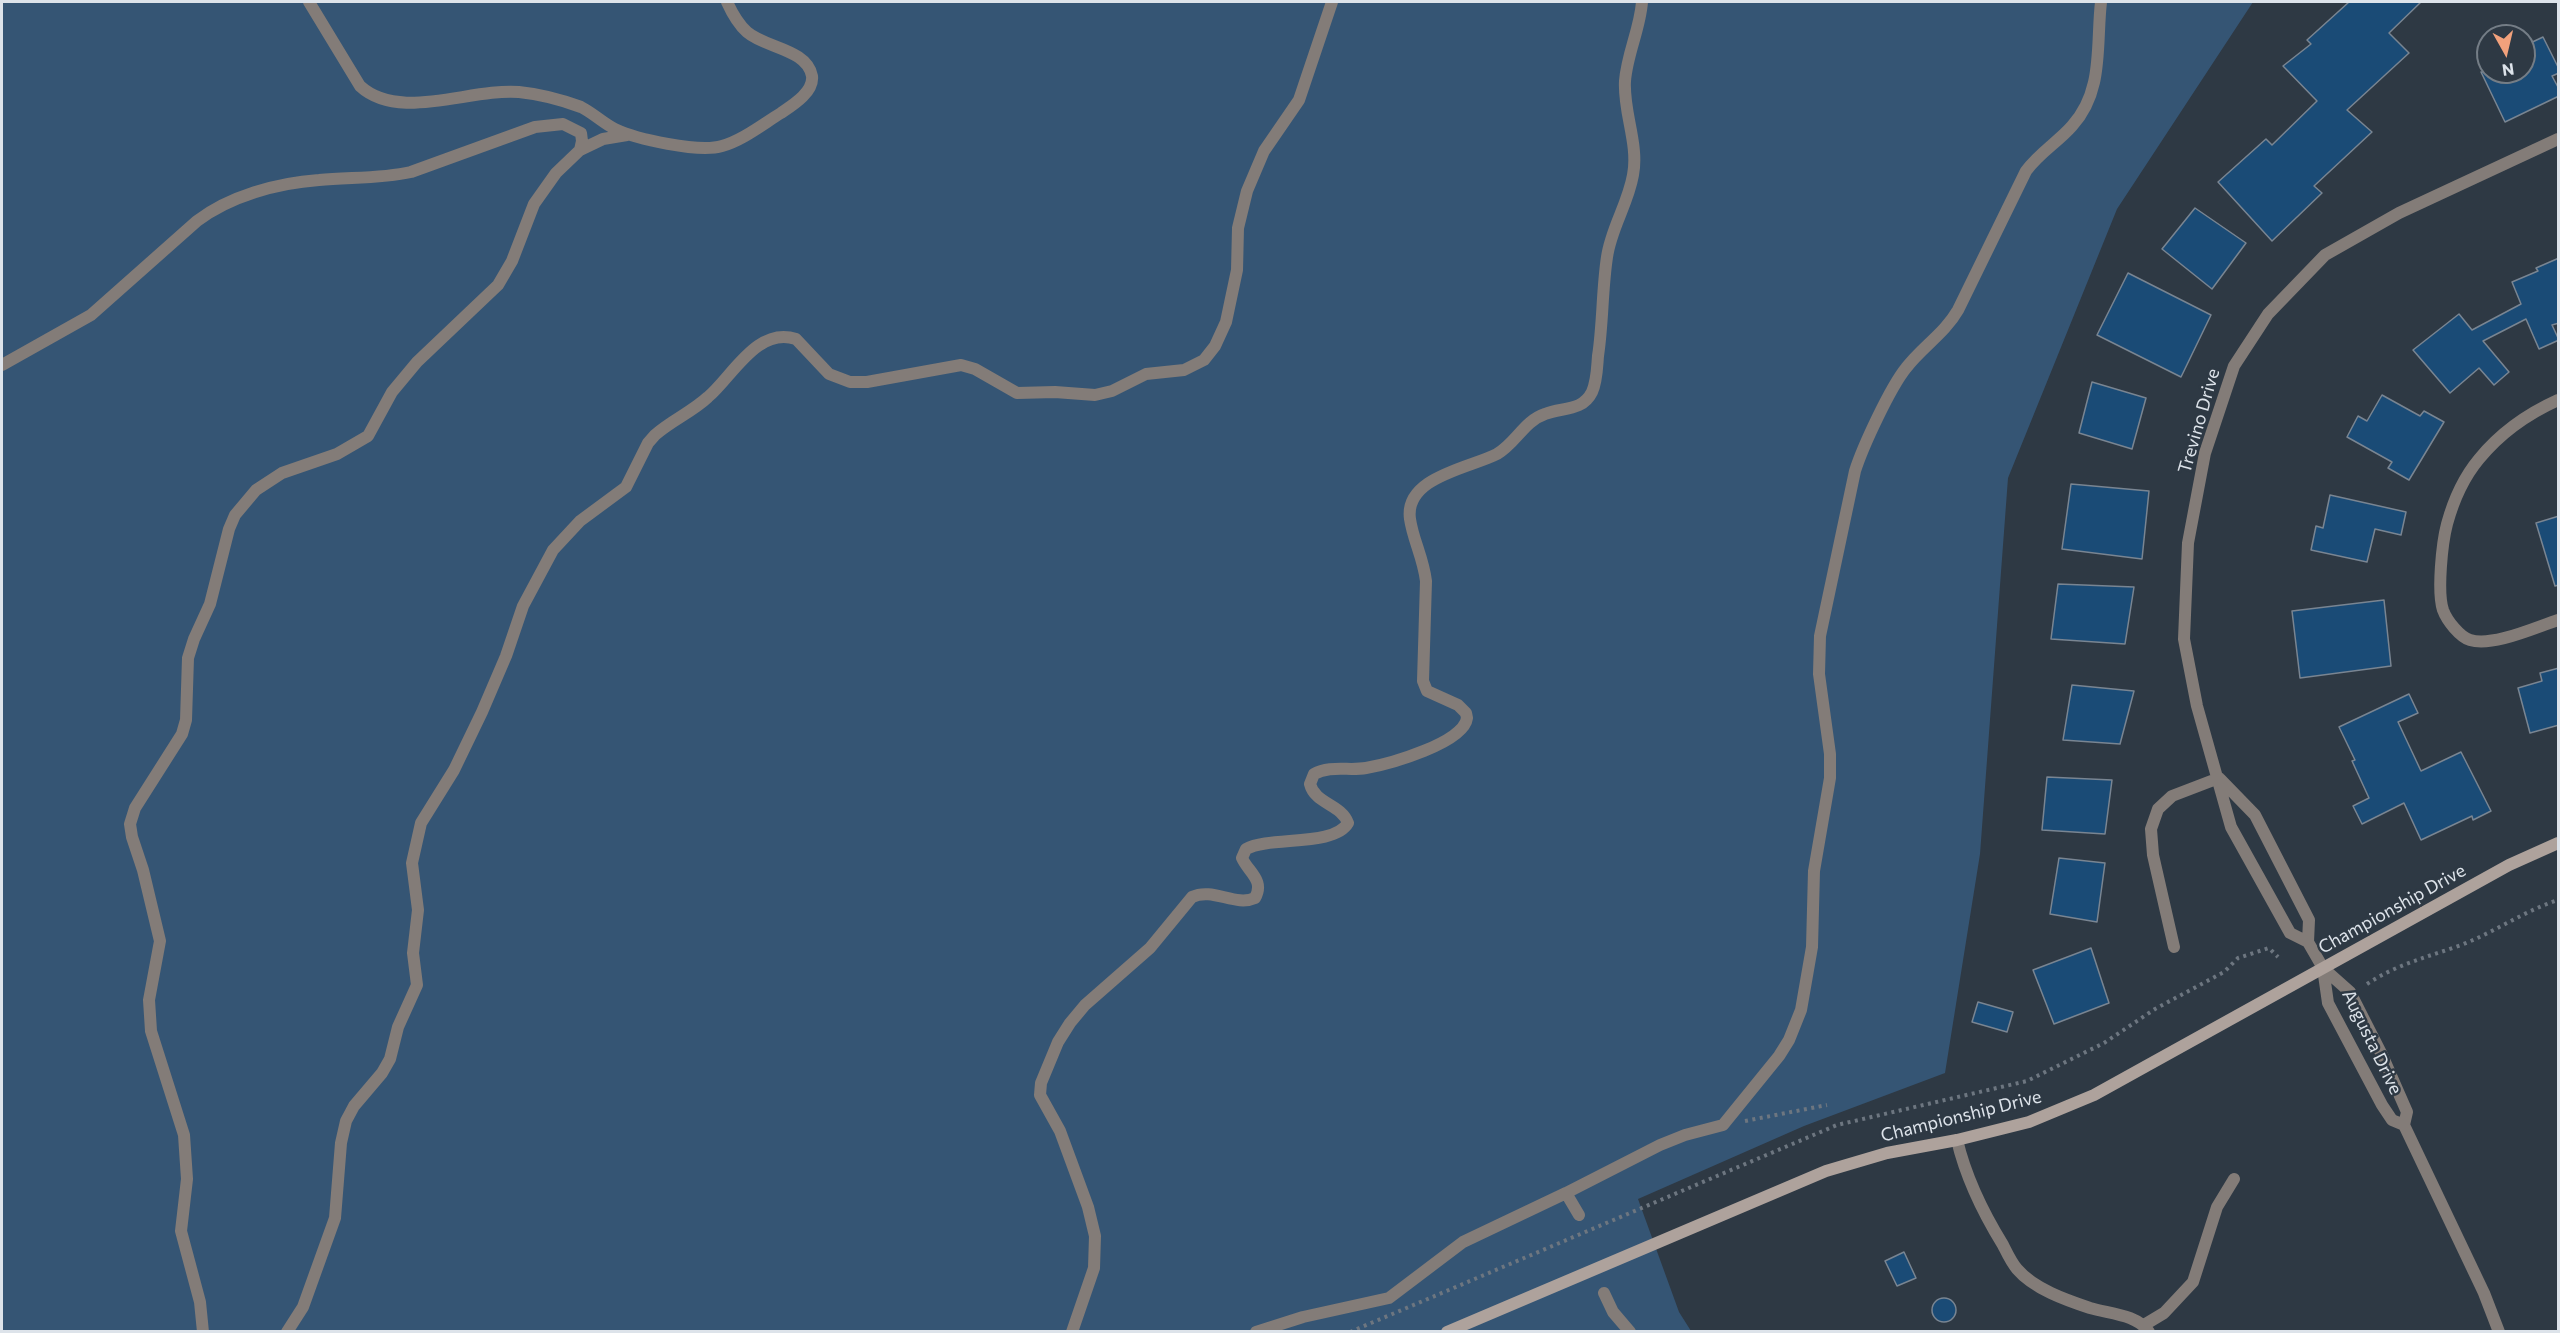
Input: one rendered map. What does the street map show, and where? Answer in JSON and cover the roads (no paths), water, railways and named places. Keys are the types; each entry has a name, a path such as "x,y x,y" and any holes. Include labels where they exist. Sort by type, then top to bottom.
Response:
{"street":[{"path":"309,2 360,86 371,96 381,100 435,101 502,91 529,93 579,107 629,135 698,148 720,147 784,111 811,88 812,78 809,67 803,60 763,43 746,32 727,2"},
{"path":"287,1332 303,1307 335,1218 341,1143 346,1121 354,1106 382,1073 390,1059 398,1027 417,985 413,952 418,910 412,863 417,833 454,770 500,671 526,599 559,543 580,521 626,487 648,443 655,435 708,398 744,357 777,337 796,339 829,374 850,382 867,382 961,365 975,369 1006,388 1023,394 1055,392 1072,395 1104,394 1146,374 1184,370 1204,360 1215,346 1226,322 1237,270 1238,228 1247,191 1264,152 1299,100 1332,2"},
{"path":"1072,1332 1094,1268 1095,1236 1088,1207 1060,1131 1040,1095 1041,1083 1058,1042 1085,1005 1150,948 1192,897 1203,894 1227,896 1241,901 1255,898 1259,890 1258,882 1242,858 1246,849 1265,843 1325,836 1345,827 1348,823 1344,815 1314,794 1310,784 1314,774 1332,769 1363,769 1384,764 1446,741 1464,728 1467,718 1463,709 1427,691 1423,681 1426,581 1424,564 1410,520 1410,507 1413,498 1425,485 1498,453 1534,418 1578,406 1587,400 1593,390 1610,240 1634,174 1625,82 1640,23 1642,2"},
{"path":"1256,1332 1303,1317 1389,1298 1463,1242 1566,1193 1660,1144 1719,1126 1729,1119 1790,1040 1804,999 1814,932 1814,871 1830,778 1830,754 1819,674 1820,636 1858,460 1902,374 1946,328 1959,310 2026,171 2040,155 2071,128 2088,105 2096,77 2100,2"},
{"path":"2,365 52,335 83,321 196,221 237,198 304,181 390,176 411,172 519,132 550,124 563,124 581,133 580,150"},
{"path":"203,1332 200,1302 181,1231 187,1179 184,1135 151,1031 149,1000 160,941 130,824 135,808 182,734 186,720 188,658 210,604 229,529 235,515 256,490 282,473 353,446 369,436 392,392 417,362 498,285 512,261 534,204 556,173 580,150 603,139 629,135"},
{"name":"Trevino Drive","path":"2308,942 2290,933 2231,827 2197,706 2184,639 2188,543 2205,453 2234,366 2268,314 2325,255 2399,213 2559,139"},
{"path":"2559,400 2528,414 2502,435 2478,460 2459,491 2447,523 2441,549 2443,610 2456,630 2469,640 2499,639 2559,620"},
{"path":"2174,946 2153,855 2151,829 2158,809 2172,796 2219,778"},
{"name":"Trevino Drive","path":"2219,778 2255,815 2309,920 2308,942 2323,968"},
{"name":"Championship Drive","path":"1447,1332 1826,1171 1887,1153 1957,1140 2029,1122 2094,1095 2509,865 2559,843"},
{"name":"Augusta Drive","path":"2323,968 2328,1003 2382,1105 2392,1120 2404,1125"},
{"name":"Augusta Drive","path":"2323,968 2350,992 2382,1055 2407,1113 2404,1125 2484,1293 2499,1332"},
{"path":"1957,1140 1965,1174 1986,1218 2018,1269 2037,1284 2056,1294 2147,1328 2193,1282 2217,1207 2234,1179"},
{"path":"1566,1193 1579,1215"},
{"path":"1604,1293 1613,1312 1630,1332"}]}
